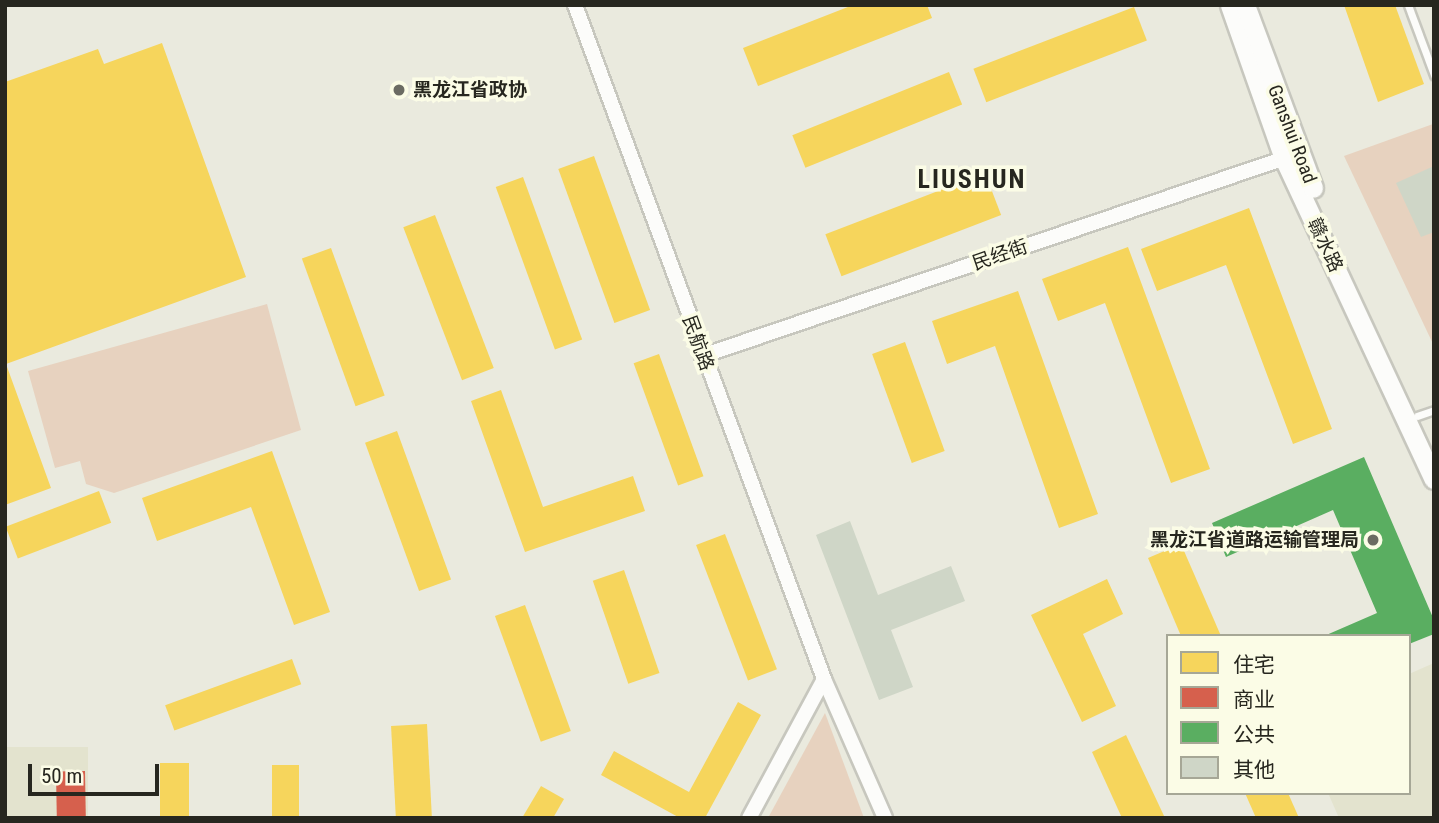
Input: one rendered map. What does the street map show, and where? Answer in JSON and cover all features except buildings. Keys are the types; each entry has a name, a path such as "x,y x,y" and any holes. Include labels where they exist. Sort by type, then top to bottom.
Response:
{"main road":[{"name":"赣水路","path":"1230,5 1291,156 1434,480"},
{"name":"Ganshui Road","path":"1245,5 1291,156 1426,413 1434,452"}],"street":[{"name":"民航路","path":"575,5 702,356 824,679 885,818"},
{"name":"民经街","path":"702,356 1291,156"},
{"path":"749,818 824,679"}],"lane":[{"path":"1408,5 1434,75"}],"shaded area":[{"path":"1433,124 1434,126 1434,346 1344,156"},
{"path":"267,304 301,430 114,493 86,484 80,461 55,468 28,371"},
{"path":"1434,663 1434,818 1339,818 1329,795 1411,795 1411,673"},
{"path":"825,713 864,818 768,818"},
{"path":"5,747 88,747 88,818 5,818"}],"place":[{"name":"黑龙江省政协","path":"399,90"},
{"name":"黑龙江省道路运输管理局","path":"1373,540"}],"district":[{"name":"LIUSHUN","path":"972,180"}]}
